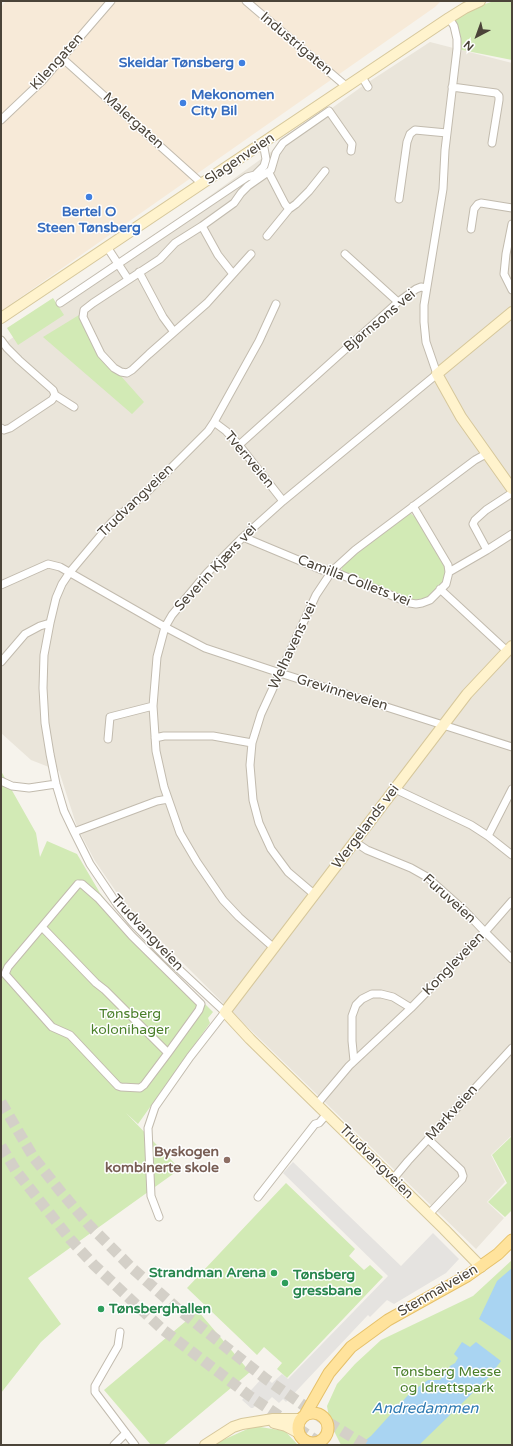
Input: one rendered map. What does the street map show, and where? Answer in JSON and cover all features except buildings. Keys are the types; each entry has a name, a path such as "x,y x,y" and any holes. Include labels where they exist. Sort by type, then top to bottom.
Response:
{"main road":[{"name":"Slagenveien","path":"1,318 449,18 480,1"},
{"name":"Severin Kjærs vei","path":"437,374 512,312"},
{"path":"437,374 461,417 512,489"},
{"name":"Wergelands vei","path":"225,1012 444,724 468,694 509,648"},
{"name":"Trudvangveien","path":"225,1012 250,1040 429,1214 481,1267"},
{"name":"Stenmalveien","path":"362,1340 340,1366 326,1390 322,1403 324,1416 329,1430 320,1443 311,1444 302,1439 298,1427 329,1373 351,1347 388,1320 451,1286 481,1267 498,1254 512,1240"},
{"path":"264,1421 303,1417 315,1413 324,1416"},
{"path":"205,1445 233,1427 255,1421 264,1421 286,1426 302,1439"}],"street":[{"name":"Kilengaten","path":"1,120 42,80 111,1"},
{"name":"Industrigaten","path":"251,3 346,87"},
{"name":"Bjørnsons vei","path":"239,445 398,302 416,289 421,287 426,288 443,189 447,133 457,49 457,39 454,26 449,18"},
{"name":"Malergaten","path":"62,58 199,180 205,182"},
{"path":"362,77 368,88"},
{"path":"452,87 496,93 499,100 492,143"},
{"name":"Slagenveien","path":"174,332 132,370 127,373 121,372 114,368 101,354 83,317 84,310 160,259 175,243 234,203 254,178 269,172 273,167 276,153 283,143 329,111 352,144 351,151"},
{"path":"398,199 407,142 410,134 415,130 447,133"},
{"path":"60,303 247,177 254,178 266,163 266,156 261,144"},
{"path":"267,236 289,209 309,191 325,171"},
{"name":"Slagenveien","path":"269,172 289,209"},
{"path":"471,229 474,210 478,204 481,203 512,208"},
{"path":"512,224 504,274 512,290"},
{"path":"202,226 218,255 233,274"},
{"path":"107,247 128,280"},
{"path":"140,272 163,317 174,332 207,303 251,254"},
{"path":"345,254 398,302"},
{"path":"426,288 424,322 426,342 437,374"},
{"name":"Trudvangveien","path":"225,1012 168,959 132,922 117,904 93,868 74,832 64,810 56,784 45,723 43,688 44,655 56,598 62,584 70,572 112,522 149,490 208,431 259,342 276,304"},
{"path":"2,342 19,360 49,385 55,395 74,407"},
{"name":"Severin Kjærs vei","path":"274,948 239,917 196,862 180,833 168,799 164,787 155,738 153,706 157,657 165,627 172,615 207,573 243,537 283,501 437,374"},
{"path":"1,428 4,430 10,428 52,400 55,395"},
{"name":"Tverrveien","path":"214,422 226,431 239,445 283,501"},
{"name":"Welhavens vei","path":"315,895 288,872 271,849 259,823 253,800 250,779 252,743 261,714 316,595 332,571 355,550 475,460 486,454"},
{"path":"487,550 473,526 475,520 512,494"},
{"path":"413,506 448,565 449,572 512,534"},
{"name":"Camilla Collets vei","path":"243,537 322,570 332,571 410,604 430,600 446,584 449,572"},
{"name":"Grevinneveien","path":"1,585 48,564 60,567 205,648 512,747"},
{"path":"440,589 509,648"},
{"path":"1,662 25,634 40,626 50,623"},
{"path":"108,739 110,717 153,706"},
{"path":"155,738 164,736 213,736 252,743"},
{"path":"1,782 12,786 29,788 56,784"},
{"path":"395,789 452,815 488,836 512,855"},
{"path":"488,836 512,789"},
{"path":"74,832 157,801 168,799"},
{"name":"Furuveien","path":"355,842 367,850 411,868 427,877 464,910 512,959"},
{"path":"82,884 98,898 132,936 201,1004 199,1010 168,1053 144,1085 140,1088 121,1087 112,1081 70,1035 52,1027 5,974 8,967 42,927 76,885 82,884"},
{"name":"Kongleveien","path":"317,1104 354,1062 411,1008 485,932 512,901"},
{"path":"42,927 96,983 105,990 168,1053"},
{"name":"Kongleveien","path":"354,1062 352,1016 356,1005 362,999 372,994 381,994 393,997 411,1008"},
{"path":"159,1217 151,1196 148,1128 155,1107 225,1012"},
{"name":"Markveien","path":"394,1180 428,1139 512,1048"},
{"path":"258,1197 315,1124 319,1123 327,1114"},
{"path":"428,1139 461,1170 463,1176 462,1180 429,1214"},
{"path":"120,1332 118,1346 95,1386 95,1392 135,1445"},
{"path":"114,1445 126,1433"}],"shaded area":[{"path":"6,1 441,1 435,7 1,311 1,7"},
{"path":"430,42 512,63 512,1135 491,1155 505,1182 487,1202 504,1218 476,1249 226,1006 126,906 95,861 77,827 59,771 31,760 1,733 1,346 364,85"},
{"path":"293,1162 401,1266 433,1233 459,1259 446,1273 394,1304 387,1300 370,1317 368,1315 286,1402 283,1399 279,1403 272,1397 262,1407 258,1403 251,1408 242,1400 264,1376 272,1383 282,1374 288,1379 388,1276 283,1173"}],"green space":[{"path":"494,1 512,1 512,60 457,49 456,18 476,7"},
{"path":"53,298 64,315 18,345 7,328"},
{"path":"79,315 120,375 144,402 132,414 43,337"},
{"path":"410,513 416,518 446,571 443,581 427,598 422,600 411,600 342,571 342,566 352,555"},
{"name":"Tønsberg kolonihager","path":"1,771 36,833 40,857 47,841 77,854 100,893 120,919 213,1012 208,1018 210,1023 138,1124 126,1113 180,1169 28,1278 61,1324 41,1342 1,1393"},
{"path":"512,1136 512,1210 505,1217 488,1202 507,1183 492,1155"},
{"name":"Tønsberg gressbane","path":"286,1183 355,1249 349,1256 364,1270 370,1265 383,1277 287,1378 277,1369 282,1363 264,1347 257,1355 187,1288"},
{"name":"Tønsberg Messe og Idrettspark","path":"512,1260 512,1445 341,1445 330,1423 327,1406 337,1384 355,1364 381,1340 473,1296"},
{"path":"198,1311 250,1372 163,1445 151,1445 104,1390"},
{"path":"254,1426 285,1431 298,1445 212,1445"}],"water":[{"path":"512,1268 512,1341 479,1319 497,1281"},
{"name":"Andredammen","path":"462,1342 470,1347 476,1342 501,1361 489,1377 419,1445 359,1445 371,1436 410,1393 428,1380 440,1380 458,1358 454,1354"}],"tunnel":[{"path":"1,1102 34,1158 89,1225 132,1268 178,1309 266,1379 326,1421 365,1445"},
{"path":"1,1146 16,1171 70,1239 94,1265 162,1329 251,1397 323,1445"}],"place":[{"name":"Skeidar Tønsberg","path":"242,63"},
{"name":"Mekonomen City Bil","path":"183,103"},
{"name":"Bertel O Steen Tønsberg","path":"89,197"},
{"name":"Byskogen kombinerte skole","path":"227,1160"},
{"name":"Strandman Arena","path":"274,1273"},
{"name":"Tønsberg gressbane","path":"285,1283"},
{"name":"Tønsberghallen","path":"101,1309"}]}
